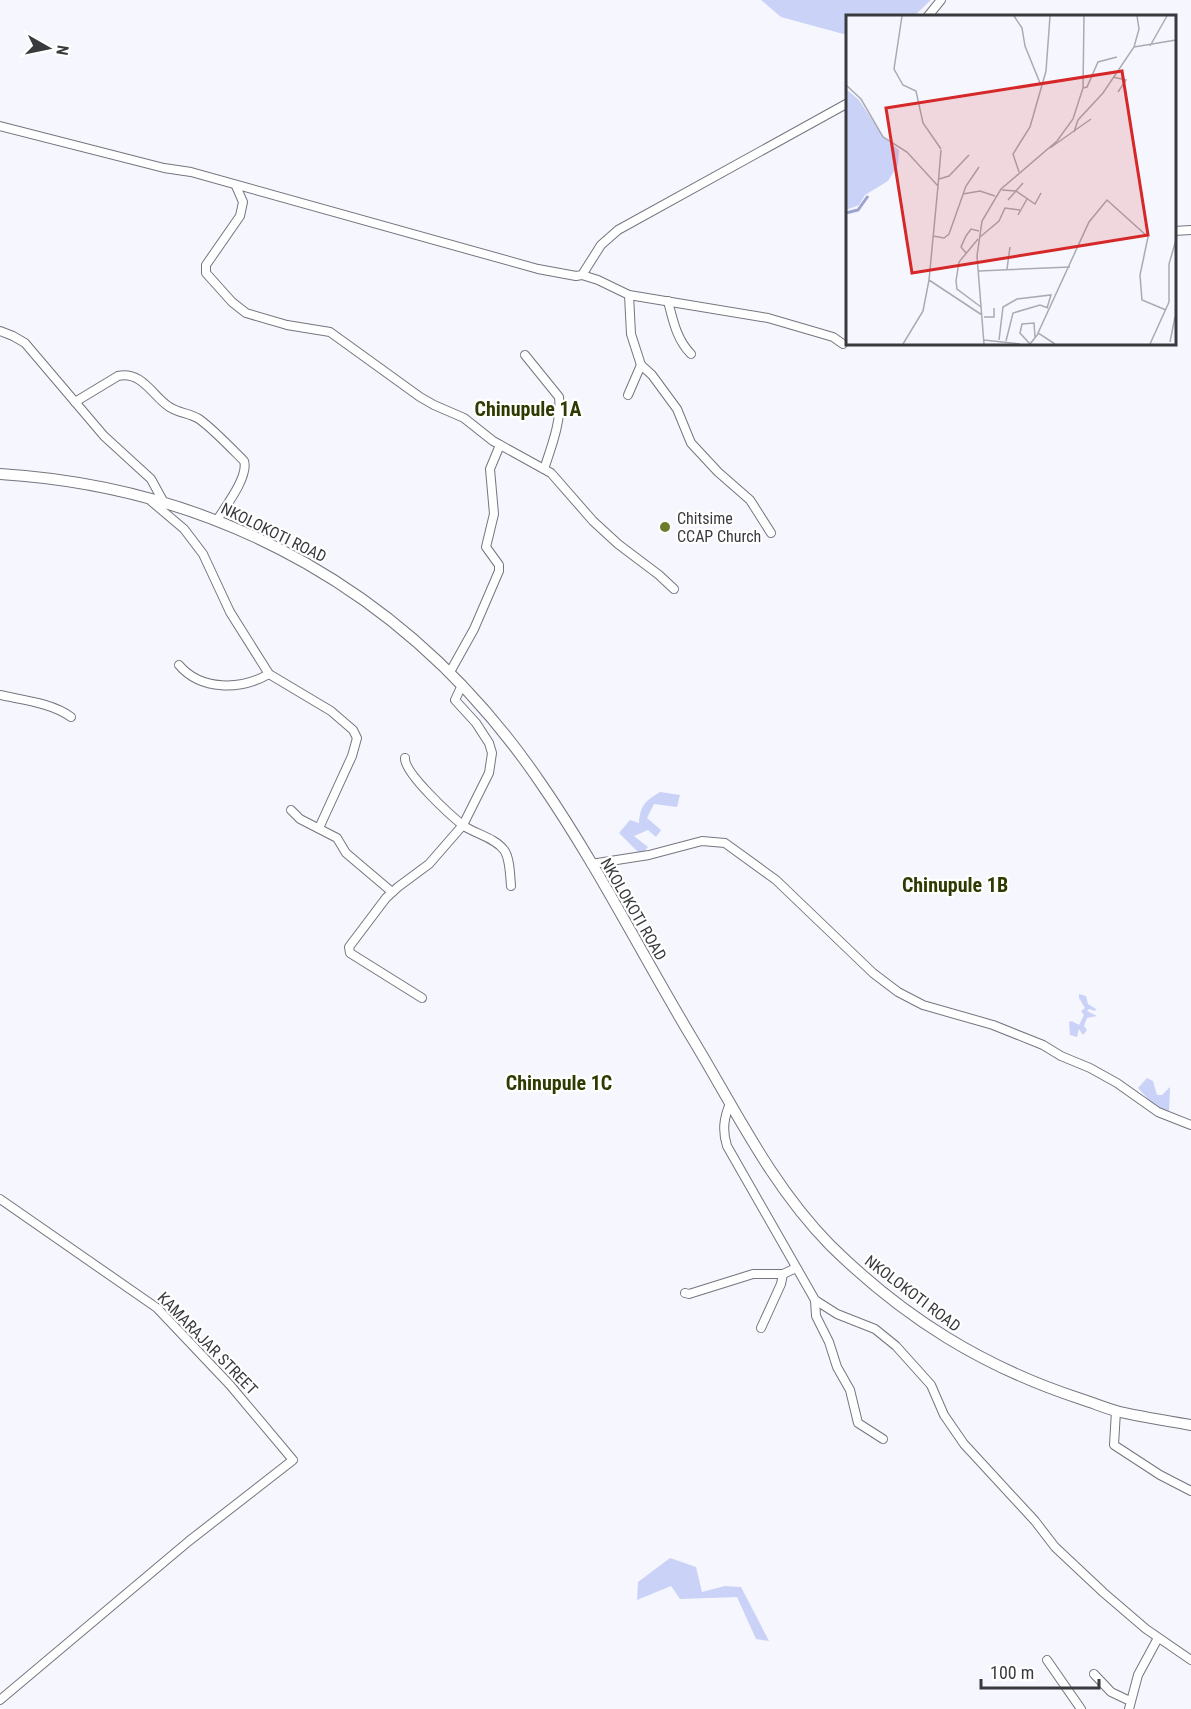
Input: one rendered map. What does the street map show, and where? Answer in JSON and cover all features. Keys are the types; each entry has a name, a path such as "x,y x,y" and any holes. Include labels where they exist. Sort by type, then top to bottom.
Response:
{"main road":[{"name":"NKOLOKOTI ROAD","path":"0,474 63,480 163,501 217,520 286,551 371,604 450,672 493,720 533,772 591,864 772,1174 795,1205 842,1256 904,1309 959,1347 1040,1386 1116,1411 1191,1425"}],"street":[{"path":"929,15 941,0"},
{"path":"582,275 601,245 618,230 846,105"},
{"path":"0,126 164,168 191,172 538,269 582,275 629,295 768,318 844,343"},
{"path":"236,186 243,202 240,216 206,266 206,273 232,302 246,313 272,321 330,332 420,397 464,418 500,445 544,469 562,483 586,514 609,536 674,589"},
{"path":"1176,231 1191,230"},
{"path":"629,295 629,326 634,350 641,365 677,409 691,443 718,472 750,500 771,533"},
{"path":"668,301 676,331 683,346 691,354"},
{"path":"0,331 25,343 111,442 151,479 163,501"},
{"path":"525,355 559,397 555,434 544,469"},
{"path":"628,395 641,365"},
{"path":"75,402 118,376 124,375 137,378 146,384 172,409 199,419 246,464 242,479 217,520"},
{"path":"450,672 474,629 499,571 499,566 486,547 494,514 490,470 500,445"},
{"path":"146,497 184,529 203,554 230,612 269,674 331,711 350,726 357,738 345,775 319,828"},
{"path":"179,665 195,679 213,684 245,684 269,674"},
{"path":"422,998 349,951 349,947 392,892 429,864 463,825 489,773 492,753 483,732 467,712 456,703 455,698 462,685"},
{"path":"0,695 63,711 71,717"},
{"path":"405,758 405,765 410,772 463,825 493,841 505,851 512,886"},
{"path":"291,810 300,819 338,838 346,853 392,892"},
{"path":"591,864 649,855 702,841 725,843 777,880 873,973 898,992 923,1005 993,1024 1043,1045 1117,1083 1158,1112 1188,1121"},
{"path":"730,1103 724,1122 727,1146 815,1300 837,1314 875,1329 896,1346 931,1385 944,1415 972,1454 1035,1521 1055,1547 1104,1593 1158,1638 1191,1660"},
{"name":"KAMARAJAR STREET","path":"0,1199 157,1308 230,1385 293,1460 189,1542 0,1700"},
{"path":"685,1293 753,1274 783,1274 796,1268"},
{"path":"762,1328 783,1274"},
{"path":"815,1300 816,1317 850,1390 858,1424 883,1439"},
{"path":"1116,1411 1114,1445 1160,1475 1191,1491"},
{"path":"1094,1674 1111,1692 1129,1705 1138,1675 1158,1638"},
{"path":"1047,1660 1081,1709"}],"shaded area":[{"path":"761,0 931,0 915,15 846,15 846,35 781,17"},
{"path":"660,792 680,795 677,807 654,804 647,818 661,830 656,837 648,830 634,836 648,847 641,855 619,833 630,820 639,823 644,804"},
{"path":"1079,994 1086,996 1088,1004 1096,1009 1087,1011 1097,1016 1087,1018 1084,1026 1087,1030 1083,1035 1079,1029 1077,1037 1070,1035 1069,1022 1072,1021 1079,1025 1084,1015 1081,1011 1085,1008"},
{"path":"1147,1078 1153,1081 1157,1095 1162,1095 1170,1087 1169,1113 1146,1104 1148,1099 1138,1088"},
{"path":"670,1558 696,1567 702,1592 725,1586 741,1587 769,1641 756,1639 737,1597 680,1599 671,1586 637,1600 638,1582"}],"place":[{"name":"Chitsime CCAP Church","path":"665,527"}],"district":[{"name":"Chinupule 1A","path":"528,409"},
{"name":"Chinupule 1B","path":"955,885"},
{"name":"Chinupule 1C","path":"559,1083"}]}
